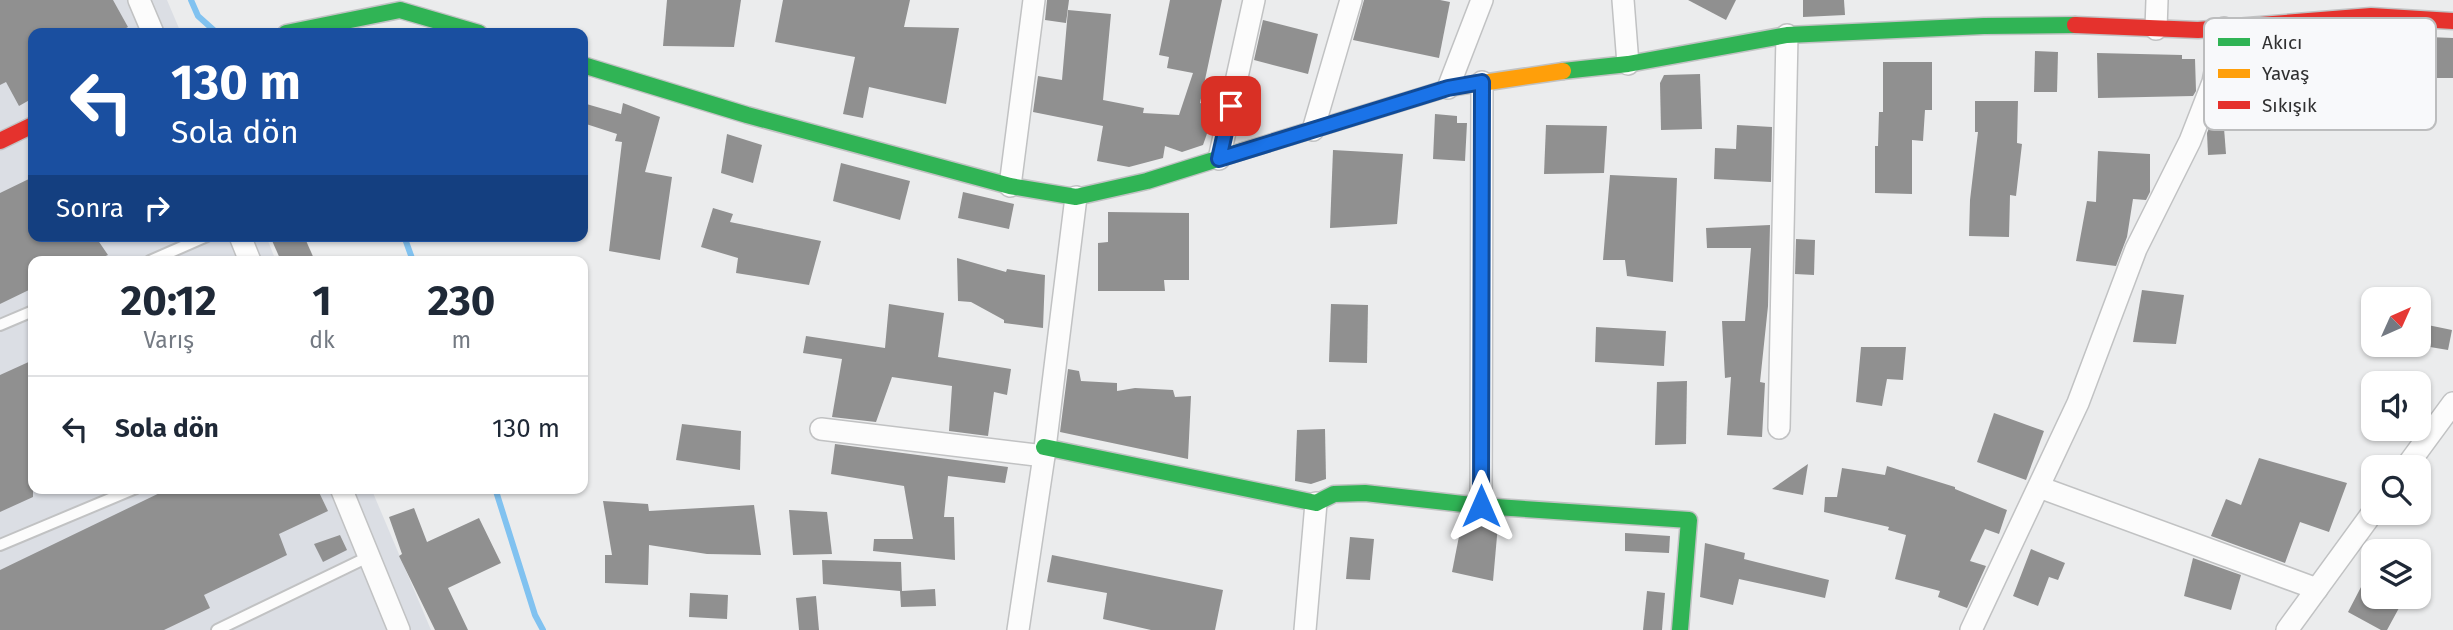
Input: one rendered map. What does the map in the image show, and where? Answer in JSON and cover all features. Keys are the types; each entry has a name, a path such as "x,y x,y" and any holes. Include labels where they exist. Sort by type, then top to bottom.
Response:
{"street":[{"path":"139,0 151,28"},
{"path":"1010,186 1034,0"},
{"path":"1219,159 1254,0"},
{"path":"1313,130 1351,0"},
{"path":"1448,88 1482,0"},
{"path":"1623,0 1628,64"},
{"path":"2156,29 2157,0"},
{"path":"307,28 402,5 465,28"},
{"path":"2346,18 2404,18"},
{"path":"588,67 747,115 1010,186 1076,197 1147,181 1448,88 1532,74 1628,64 1787,35 1984,26 2070,25 2204,30"},
{"path":"1779,428 1787,35"},
{"path":"1481,506 1482,82"},
{"path":"1971,630 2078,403 2136,248 2190,141 2204,105"},
{"path":"0,141 28,127"},
{"path":"1018,630 1076,197"},
{"path":"2415,455 2453,403"},
{"path":"821,429 1044,451 1315,503 1334,494 1365,493 1481,506 1689,520 1680,630"},
{"path":"2039,487 2317,589"},
{"path":"343,494 399,630"},
{"path":"1305,630 1315,503"},
{"path":"2287,630 2364,525"}],"lane":[{"path":"162,256 194,242"},
{"path":"0,325 28,313"},
{"path":"0,545 122,494"},
{"path":"217,630 368,557"}],"shaded area":[{"path":"0,0 167,0 179,28 28,28 28,242 268,242 274,256 28,256 28,494 374,494 431,630 0,630"}],"building":[{"path":"0,0 113,0 128,27 28,28 28,101 19,106 6,82 0,85"},
{"path":"667,0 741,0 734,47 663,46"},
{"path":"783,0 910,0 904,27 959,28 946,104 869,87 863,118 843,114 855,57 775,42"},
{"path":"1047,0 1069,0 1066,23 1045,20"},
{"path":"1170,0 1222,0 1200,103 1216,108 1203,145 1182,152 1165,146 1163,158 1129,167 1097,161 1103,126 1033,112 1038,76 1062,80 1068,10 1111,14 1103,100 1144,108 1143,113 1179,115 1193,73 1167,68 1169,57 1159,55"},
{"path":"1364,0 1450,2 1439,58 1353,40"},
{"path":"1688,0 1736,0 1726,20"},
{"path":"1803,0 1844,0 1845,15 1803,17"},
{"path":"1263,20 1318,34 1308,74 1254,60"},
{"path":"2436,37 2453,38 2453,78 2436,78"},
{"path":"2035,51 2058,52 2057,92 2034,92"},
{"path":"2097,53 2182,55 2182,59 2195,59 2196,91 2193,96 2098,98"},
{"path":"1883,62 1932,62 1932,110 1925,110 1923,141 1912,140 1912,194 1875,193 1875,146 1878,146 1879,112 1883,112"},
{"path":"1700,74 1702,129 1661,130 1660,83 1664,75"},
{"path":"1975,101 2018,101 2017,143 2022,144 2016,196 2010,195 2009,237 1969,236 1970,200 1978,132 1975,132"},
{"path":"623,103 660,117 645,172 672,177 660,260 609,251 622,142 615,141 617,134 588,125 588,104 621,114"},
{"path":"1435,114 1457,116 1457,123 1467,123 1465,161 1433,159"},
{"path":"1546,125 1607,126 1604,173 1544,174"},
{"path":"1737,125 1772,127 1771,182 1714,179 1715,148 1736,149"},
{"path":"2208,130 2224,130 2226,154 2208,155"},
{"path":"727,134 762,145 753,183 721,173"},
{"path":"1333,150 1403,154 1397,224 1330,228"},
{"path":"2098,151 2150,154 2150,192 2146,200 2133,199 2127,237 2116,266 2076,261 2087,201 2096,202"},
{"path":"841,163 910,181 900,220 833,201"},
{"path":"1610,175 1677,178 1673,282 1627,276 1625,260 1603,260"},
{"path":"28,179 28,242 99,242 108,255 28,256 28,290 0,304 0,193"},
{"path":"963,192 1014,204 1009,229 958,218"},
{"path":"713,208 733,214 730,222 821,241 809,285 736,273 738,258 701,247"},
{"path":"1108,212 1189,213 1189,280 1164,280 1165,291 1098,291 1098,243 1108,242"},
{"path":"1770,225 1768,306 1760,382 1765,383 1762,437 1727,435 1731,377 1725,378 1722,321 1745,321 1751,248 1707,248 1706,228"},
{"path":"1796,239 1815,240 1814,275 1795,274"},
{"path":"273,242 307,242 313,256 279,256"},
{"path":"957,258 1006,272 1007,269 1045,275 1043,328 1004,323 1004,320 971,302 958,301"},
{"path":"2142,290 2184,295 2176,344 2133,342"},
{"path":"889,304 944,313 938,357 1011,369 1007,395 994,392 988,436 949,431 952,386 892,377 876,422 832,417 842,359 803,353 806,336 885,348"},
{"path":"1331,304 1368,305 1367,363 1329,362"},
{"path":"2431,326 2452,330 2448,350 2431,347"},
{"path":"1596,327 1666,331 1664,366 1595,362"},
{"path":"1861,347 1906,347 1903,380 1887,379 1882,406 1856,402"},
{"path":"28,362 28,494 33,494 33,497 0,512 0,375"},
{"path":"1068,369 1079,371 1081,381 1117,383 1117,391 1135,388 1173,390 1175,397 1191,396 1188,459 1060,432"},
{"path":"1687,381 1686,444 1655,445 1657,382"},
{"path":"1994,413 2044,431 2026,480 1977,462"},
{"path":"682,424 741,431 740,470 676,460"},
{"path":"1325,429 1326,479 1311,484 1295,481 1297,430"},
{"path":"835,444 1008,467 1005,483 948,476 944,517 954,517 955,560 873,551 874,539 913,539 904,486 831,474"},
{"path":"2259,458 2347,483 2329,532 2300,522 2285,563 2211,536 2226,499 2241,505"},
{"path":"1808,464 1803,495 1772,489"},
{"path":"1887,466 1955,487 2007,510 1999,534 1985,529 1970,561 1986,566 1967,608 1938,597 1940,591 1895,579 1906,535 1888,530 1889,527 1824,512 1825,497 1837,497 1842,468 1885,475"},
{"path":"158,494 320,494 328,511 279,534 287,555 204,595 210,608 164,630 0,630 0,570"},
{"path":"603,501 648,504 649,511 754,505 761,555 707,554 649,545 648,585 605,583 605,555 612,555"},
{"path":"414,508 427,542 479,518 501,563 448,588 468,630 435,630 399,556 402,554 389,517"},
{"path":"789,510 827,512 832,554 793,555"},
{"path":"1462,521 1498,525 1493,581 1452,572"},
{"path":"1625,533 1670,536 1669,553 1625,551"},
{"path":"340,535 347,550 323,562 314,544"},
{"path":"1350,537 1374,539 1370,580 1346,579"},
{"path":"1705,543 1745,553 1744,559 1829,580 1825,598 1739,579 1733,605 1700,597"},
{"path":"2031,549 2065,563 2058,580 2049,577 2038,606 2013,596"},
{"path":"1052,555 1223,590 1215,630 1151,630 1103,619 1107,593 1047,582"},
{"path":"2193,558 2241,575 2231,610 2184,596"},
{"path":"822,560 901,562 902,591 935,589 936,606 901,607 900,591 823,584"},
{"path":"2361,587 2361,609 2398,609 2387,630 2381,630 2348,612"},
{"path":"1647,591 1665,593 1662,630 1643,630"},
{"path":"690,593 728,595 727,619 689,617"},
{"path":"816,596 819,630 799,630 796,598"}],"waterway":[{"path":"191,0 198,16 211,28"},
{"path":"406,242 411,256"},
{"path":"497,494 535,615 543,630"}],"traffic: fast":[{"path":"311,28 400,10 462,28"},
{"path":"1563,71 1628,64 1787,35 1984,26 2075,25"},
{"path":"588,67 747,115 1010,186 1076,197 1147,181 1243,151"},
{"path":"1044,447 1316,503 1334,494 1365,493 1481,506 1689,520 1680,630"}],"traffic: slow":[{"path":"1243,151 1448,88 1563,71"}],"traffic: jam":[{"path":"2346,18 2404,18"},
{"path":"2436,20 2453,21"},
{"path":"2075,25 2204,30"},
{"path":"0,141 28,127"}],"route":[{"path":"1231,106 1219,159 1448,88 1482,82 1481,506"}]}
